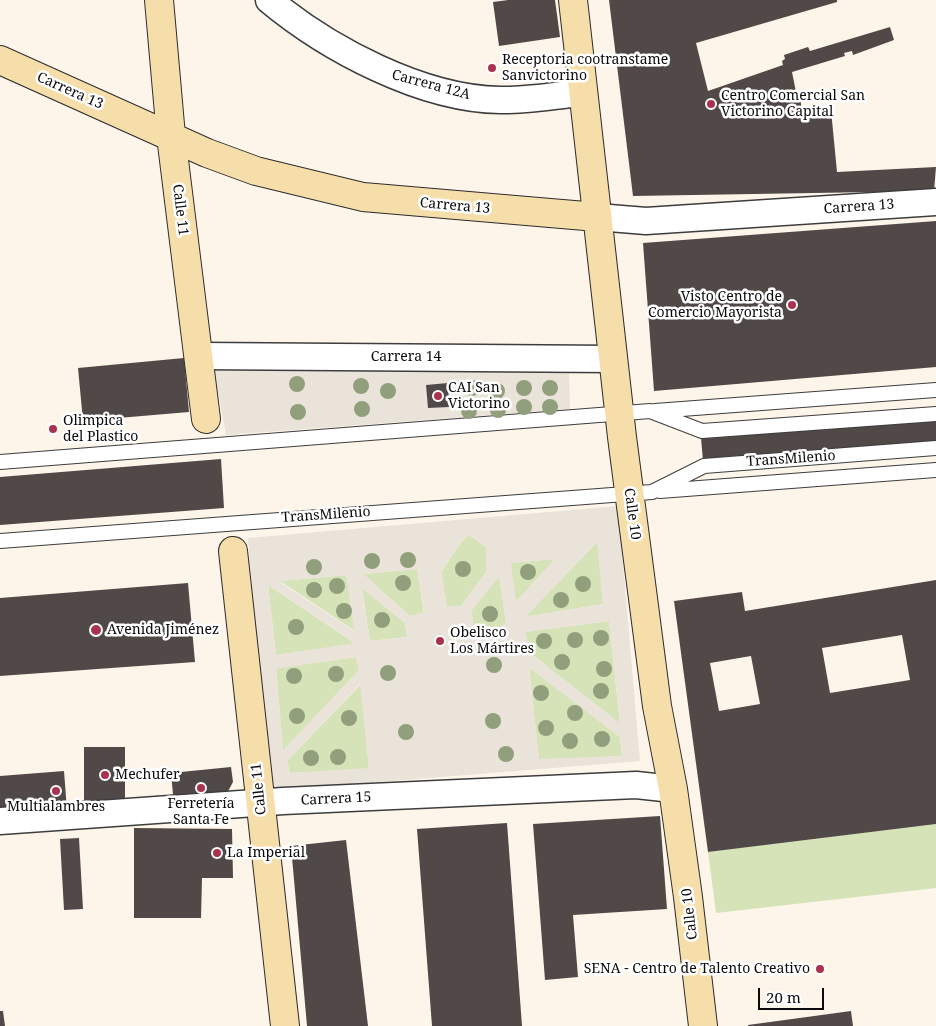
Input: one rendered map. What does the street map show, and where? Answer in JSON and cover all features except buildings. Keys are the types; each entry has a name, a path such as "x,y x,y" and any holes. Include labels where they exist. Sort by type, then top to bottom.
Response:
{"street":[{"name":"Calle 11","path":"159,0 171,136 206,419"},
{"name":"Carrera 12A","path":"269,0 328,41 387,74 452,93 499,100 583,93"},
{"name":"Calle 10","path":"573,0 619,414 640,492 657,706 673,789 703,1026"},
{"name":"Carrera 13","path":"0,60 206,153 256,171 363,197 646,221 936,202"},
{"name":"Carrera 14","path":"198,356 613,359"},
{"name":"Calle 11","path":"233,551 285,1026"},
{"name":"Carrera 15","path":"0,822 261,803 636,785 673,789"}],"lane":[{"path":"0,462 255,444 650,411 936,390"},
{"path":"650,411 702,431 936,414"},
{"name":"TransMilenio","path":"640,492 704,466 936,448"},
{"name":"TransMilenio","path":"0,541 936,470"}],"green space":[{"path":"469,535 486,547 486,572 461,606 447,607 441,572 462,541"},
{"path":"598,541 603,604 525,617"},
{"path":"555,559 516,602 510,563"},
{"path":"417,569 424,613 410,616 363,574"},
{"path":"347,575 355,631 280,581"},
{"path":"499,576 506,622 491,638 476,638 471,611"},
{"path":"268,585 356,644 276,655"},
{"path":"362,588 405,623 407,637 370,641"},
{"path":"609,621 620,724 530,653 525,632"},
{"path":"356,657 359,670 283,751 276,668"},
{"path":"529,667 620,737 622,756 539,760"},
{"path":"361,684 369,769 290,773 287,761"},
{"path":"936,824 936,888 716,913 708,852"}],"shaded area":[{"path":"214,370 569,372 570,409 226,435"},
{"path":"618,506 640,761 268,791 248,538","holes":["469,535 486,547 486,572 461,606 447,607 441,572 462,541","597,542 603,604 525,617","555,559 516,601 511,563","417,569 424,612 410,616 363,574","346,575 354,631 280,582","499,577 506,622 491,638 476,638 471,611","268,585 355,643 276,655","362,588 405,623 407,637 370,641","609,621 620,723 530,653 525,632","356,657 359,670 283,750 276,669","529,668 620,737 622,756 539,759","360,684 369,768 290,773 287,761"]}],"place":[{"name":"Receptoria cootranstame Sanvictorino","path":"492,68"},
{"name":"Centro Comercial San Victorino Capital","path":"711,104"},
{"name":"Visto Centro de Comercio Mayorista","path":"792,305"},
{"name":"CAI San Victorino","path":"438,396"},
{"name":"Olimpica del Plastico","path":"53,429"},
{"name":"Avenida Jiménez","path":"96,630"},
{"name":"Obelisco Los Mártires","path":"440,641"},
{"name":"Mechufer","path":"105,775"},
{"name":"Ferretería Santa Fe","path":"201,788"},
{"name":"Multialambres","path":"56,791"},
{"name":"La Imperial","path":"217,853"},
{"name":"SENA - Centro de Talento Creativo","path":"820,969"}]}
